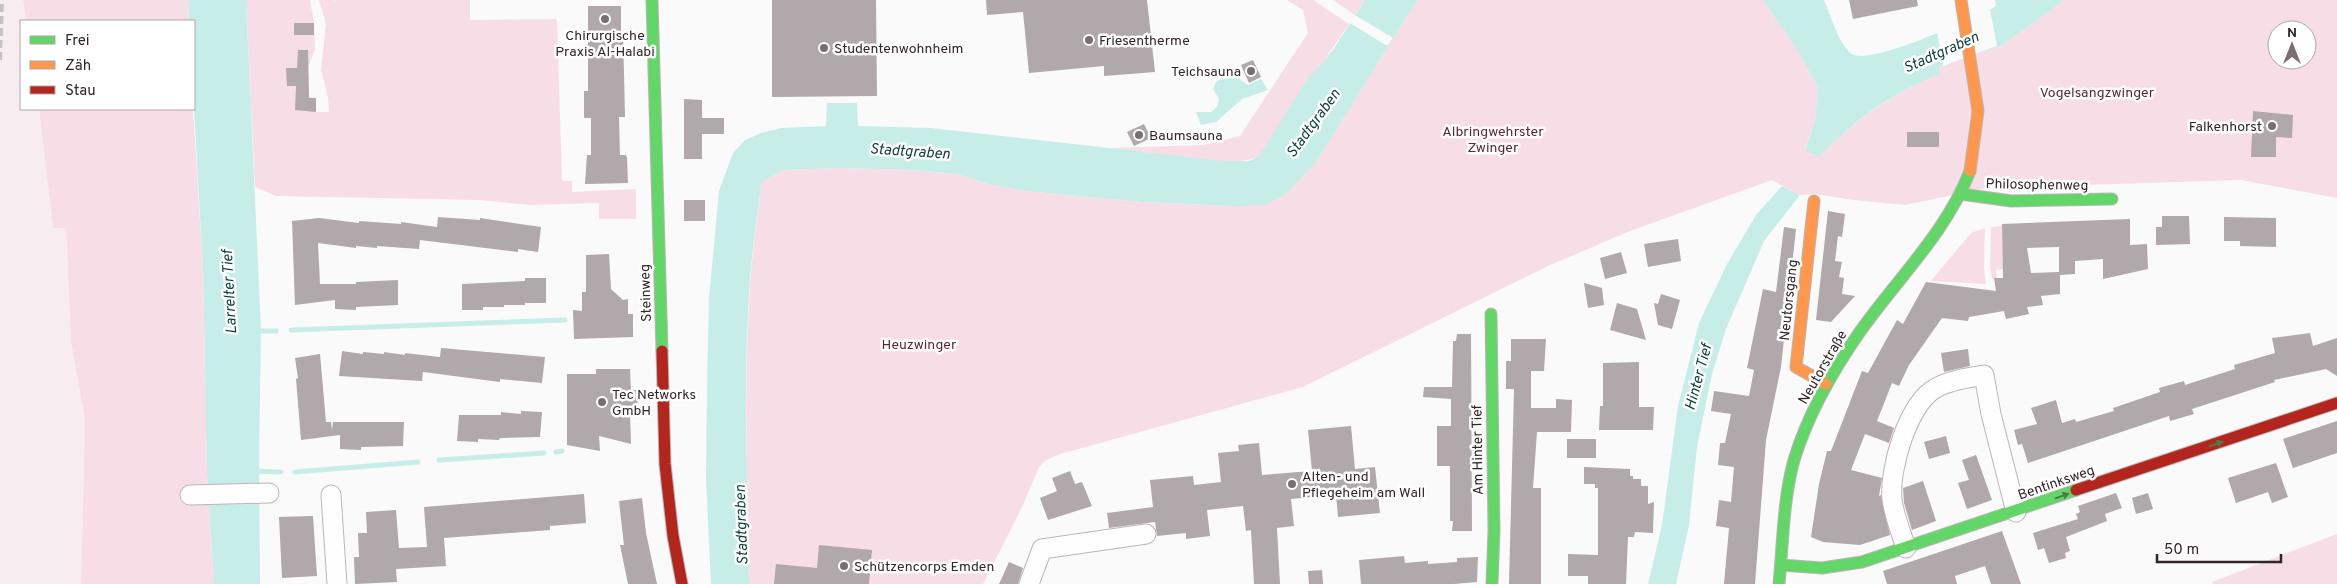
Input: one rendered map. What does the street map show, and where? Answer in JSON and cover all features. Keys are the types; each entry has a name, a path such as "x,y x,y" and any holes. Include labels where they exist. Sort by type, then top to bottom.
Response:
{"street":[{"name":"Steinweg","path":"652,0 665,470 682,584"},
{"name":"Neutorstraße","path":"1779,584 1787,500 1794,461 1808,422 1826,384 1860,332 1949,216 1961,194 1970,171 1978,111 1961,0"},
{"name":"Philosophenweg","path":"1961,194 2011,201 2112,199"},
{"name":"Neutorsgang","path":"1814,201 1796,367 1826,384"},
{"name":"Am Hinter Tief","path":"1492,314 1491,389 1494,539 1492,584"},
{"path":"1906,548 1892,501 1894,472 1918,403 1929,392 1949,382 1984,375 1991,414 2016,512"},
{"name":"Bentinksweg","path":"1780,565 1816,569 1848,566 2016,512 2337,403"},
{"path":"196,495 269,493"},
{"path":"331,495 337,584"},
{"path":"1029,584 1042,549 1146,534"}],"shaded area":[{"path":"0,0 23,0 26,20 20,20 20,110 39,110 53,228 66,227 71,342 85,419 81,584 0,584"}],"green space":[{"path":"23,0 188,0 189,20 26,20"},
{"path":"246,0 310,0 314,23 315,49 308,68 309,97 316,98 316,112 329,112 328,97 321,70 326,24 319,0 334,0 335,3 335,0 470,0 470,20 557,19 562,181 572,181 572,192 636,189 636,219 599,219 599,203 530,205 480,200 276,196 255,187"},
{"path":"1287,0 1313,0 1349,24 1259,156 1249,160 1211,161 1110,148 1203,145 1240,136 1308,33 1303,10"},
{"path":"1333,0 1365,0 1355,15"},
{"path":"1417,0 1763,0 1798,51 1818,88 1815,121 1805,149 1819,156 1846,131 1890,99 1939,74 1939,68 1943,66 2001,46 2065,0 2337,0 2337,198 2241,180 2084,185 2030,179 1905,205 1815,194 1800,195 1772,180 1630,231 1548,266 1303,387 1060,454 1046,460 1039,467 1022,507 983,584 749,584 746,383 750,282 762,182 783,170 840,168 914,170 957,174 988,184 1025,191 1142,202 1232,206 1317,161"},
{"path":"39,110 193,110 203,270 207,474 214,584 81,584 85,419 71,342 66,228 53,228"},
{"path":"2002,226 2003,269 1996,270 1997,278 1992,279 1990,267 1991,227"},
{"path":"1985,228 1984,268 1986,284 1931,281 1971,233"},
{"path":"2337,534 2337,584 2213,584 2212,582"}],"water":[{"name":"Larrelter Tief","path":"188,0 246,0 261,330 260,584 214,584 207,474 203,270 194,110 195,20 189,20"},
{"name":"Stadtgraben","path":"1365,0 1417,0 1317,161 1285,195 1265,205 1232,206 1142,202 1025,191 988,184 957,174 914,170 840,168 783,170 762,182 750,282 747,332 746,433 749,584 711,584 706,480 709,299 719,191 733,153 745,140 761,133 781,128 826,126 827,103 857,103 858,126 931,128 1223,161 1250,161 1259,156 1306,81 1333,50"},
{"name":"Stadtgraben","path":"1763,0 1824,0 1843,45 1852,54 1862,56 1878,54 1920,40 1990,10 1996,6 1995,0 2065,0 2001,46 1943,66 1939,68 1940,74 1889,99 1860,119 1819,157 1805,150 1815,121 1818,88 1798,51"},
{"path":"1230,73 1237,74 1239,79 1248,85 1261,79 1268,90 1242,99 1216,122 1201,125 1196,112 1211,112 1217,107 1219,99 1213,89 1216,82"},
{"name":"Hinter Tief","path":"1782,186 1800,195 1764,241 1726,329 1712,374 1697,447 1689,525 1676,584 1648,584 1662,525 1678,406 1699,323 1727,264 1756,215"}],"pier":[{"path":"1990,10 1997,46 1943,66 1937,32"},
{"path":"1355,15 1393,38 1387,46 1350,23"}],"building":[{"name":"Studentenwohnheim","path":"772,0 876,0 877,96 772,97"},
{"name":"Friesentherme","path":"986,0 1147,0 1155,72 1104,76 1104,66 1029,73 1023,12 987,15"},
{"path":"1849,0 1917,0 1918,6 1853,19"},
{"path":"588,6 621,6 625,117 619,117 620,155 626,155 627,158 628,183 585,184 587,155 591,155 591,118 584,118 584,91 588,91"},
{"path":"294,23 314,23 314,35 294,35"},
{"path":"298,50 308,50 309,98 316,98 316,112 295,110 296,86 287,86 286,68 297,68"},
{"name":"Teichsauna","path":"1253,60 1261,77 1249,83 1241,65"},
{"path":"684,99 702,100 702,118 724,118 724,134 702,134 702,159 684,159"},
{"name":"Falkenhorst","path":"2253,111 2293,115 2292,138 2276,137 2276,157 2251,157"},
{"name":"Baumsauna","path":"1144,124 1151,138 1134,146 1127,132"},
{"path":"1907,132 1939,132 1939,147 1907,147"},
{"path":"684,200 705,200 705,221 684,221"},
{"path":"1828,211 1845,214 1842,237 1838,236 1835,261 1842,262 1839,277 1844,278 1842,294 1855,296 1831,322 1816,320"},
{"path":"2162,216 2189,216 2190,244 2156,245 2156,227 2162,227"},
{"path":"438,217 480,220 480,218 541,227 538,252 518,249 518,252 420,240 419,249 377,246 377,248 356,246 356,248 318,243 320,284 356,284 356,282 398,280 398,305 356,307 356,310 335,309 335,300 295,305 292,221 319,218 359,223 359,221 401,224 401,222 437,227"},
{"path":"2224,217 2276,218 2276,247 2240,246 2240,241 2224,241"},
{"path":"2130,219 2130,245 2147,244 2148,269 2103,279 2103,259 2075,261 2075,274 2060,275 2060,294 2041,296 2043,305 2027,307 2029,314 2006,319 2004,311 1969,317 1968,321 1942,318 1909,365 1899,386 1892,383 1877,421 1894,428 1889,443 1865,434 1851,470 1882,478 1879,496 1881,495 1890,535 1860,545 1823,542 1811,537 1819,484 1827,451 1831,451 1862,371 1868,373 1897,320 1903,324 1926,282 1996,291 1994,278 2003,278 2002,224","holes":["2059,247 2059,272 2031,273 2027,248"]},
{"path":"1784,227 1796,229 1781,367 1766,440 1755,584 1724,584 1729,528 1716,526 1719,500 1731,502 1734,467 1718,465 1720,443 1725,443 1731,414 1711,411 1714,391 1749,396 1754,370 1747,368 1763,289 1776,292"},
{"path":"1678,239 1681,261 1648,267 1644,244"},
{"path":"1621,252 1627,273 1605,279 1600,258"},
{"path":"609,254 611,289 623,300 628,299 628,314 633,314 633,337 574,339 573,310 582,311 582,292 586,292 586,255"},
{"path":"525,278 546,278 546,303 483,307 483,310 462,310 462,284 525,281"},
{"path":"1584,283 1602,288 1604,305 1588,308"},
{"path":"1661,294 1680,300 1672,329 1658,325 1654,303 1658,304"},
{"path":"1617,303 1637,309 1646,340 1610,330"},
{"path":"2310,333 2313,346 2337,338 2337,376 2326,369 2274,380 2275,382 2192,409 2194,414 2170,421 2169,416 2028,463 2022,444 2018,445 2014,430 2037,424 2031,408 2056,400 2062,423 2075,419 2076,422 2114,411 2113,408 2160,392 2159,388 2184,381 2185,385 2235,369 2234,365 2275,353 2272,338"},
{"path":"1457,334 1471,334 1472,531 1452,531 1453,521 1450,521 1450,466 1437,466 1437,426 1451,426 1451,399 1423,397 1424,387 1452,387 1453,341 1456,341"},
{"path":"1511,339 1546,339 1544,371 1531,371 1531,408 1556,408 1556,399 1572,400 1571,432 1537,432 1533,488 1541,488 1541,584 1509,584 1514,389 1506,389 1506,361 1511,361"},
{"path":"441,348 545,357 542,383 500,379 500,382 423,372 422,381 339,376 342,351 363,354 363,352 384,354 384,352 405,355 405,353 440,357"},
{"path":"1968,349 1970,366 1944,372 1941,353"},
{"path":"320,354 326,422 331,422 332,430 333,422 404,422 403,446 361,447 361,450 340,449 340,435 301,440 296,379 298,378 295,358"},
{"path":"1639,362 1639,407 1654,407 1653,430 1599,430 1600,406 1603,406 1603,363"},
{"name":"Tec Networks GmbH","path":"596,369 630,369 631,390 637,390 638,411 630,411 631,444 599,436 600,451 567,445 567,374 596,374"},
{"path":"521,411 542,412 540,437 500,438 499,440 478,439 478,442 457,441 459,415 501,415 501,412 521,414"},
{"path":"2337,421 2337,453 2293,468 2283,439"},
{"name":"Alten- und Pflegeheim am Wall","path":"1351,426 1355,469 1375,467 1380,513 1338,517 1336,495 1291,499 1294,526 1277,528 1280,584 1254,584 1251,530 1246,531 1243,506 1207,510 1210,536 1186,539 1186,533 1157,536 1155,522 1109,528 1107,513 1153,507 1150,480 1193,476 1194,485 1221,482 1218,453 1239,451 1238,445 1259,443 1262,475 1312,471 1308,430"},
{"path":"1946,436 1950,453 1929,459 1924,442"},
{"path":"1567,439 1596,439 1596,458 1567,458"},
{"path":"1976,455 1992,500 1967,509 1958,483 1969,480 1962,460"},
{"path":"2276,463 2288,497 2272,503 2268,492 2236,503 2228,478"},
{"path":"1584,467 1630,469 1630,476 1633,476 1633,479 1641,479 1641,486 1648,486 1648,504 1654,502 1653,533 1635,532 1634,537 1628,537 1626,584 1588,584 1588,576 1568,576 1568,554 1598,555 1598,488 1595,488 1595,484 1584,484"},
{"path":"1070,471 1075,484 1082,482 1092,506 1048,520 1040,498 1057,491 1052,478"},
{"path":"1923,481 1936,521 1912,530 1904,503 1903,488"},
{"path":"2116,493 2122,508 2105,514 2107,521 2066,537 2070,551 2065,553 2066,558 2049,563 2044,548 2038,550 2033,533 2078,519 2076,514 2080,512 2078,506"},
{"path":"2148,493 2153,509 2136,514 2132,498"},
{"path":"584,494 586,523 550,526 550,530 444,538 446,566 396,569 397,582 355,584 354,557 359,557 358,533 367,533 366,512 396,510 399,548 427,547 424,507"},
{"path":"642,498 646,533 657,584 628,584 620,545 624,545 619,501"},
{"path":"313,516 317,576 282,578 279,517"},
{"path":"2002,531 2021,584 1991,584 1985,566 1955,576 1957,584 1887,584 1883,571"},
{"name":"Schützencorps Emden","path":"819,545 872,550 869,584 774,584 776,564 817,568"},
{"path":"1404,556 1405,563 1428,561 1428,564 1457,562 1457,558 1478,557 1477,582 1454,584 1361,584 1359,560"},
{"path":"1009,562 1023,568 1018,584 999,584"},
{"path":"1322,570 1323,584 1309,584 1308,571"}],"waterway":[{"path":"291,330 565,320"},
{"path":"254,331 276,331"},
{"path":"556,452 562,451"},
{"path":"439,460 544,453"},
{"path":"295,472 418,462"},
{"path":"254,471 281,472"}],"railway":[{"path":"0,60 2,0"}],"traffic: fast":[{"path":"652,0 662,351"},
{"path":"1779,584 1785,506 1790,475 1806,426 1839,363 1859,333 1920,255 1948,215 1970,171"},
{"path":"1961,194 2011,201 2112,199"},
{"path":"1491,314 1494,530 1492,584"},
{"path":"1781,565 1822,568 1862,562 2076,490"}],"traffic: slow":[{"path":"1961,0 1978,111 1970,171"},
{"path":"1814,201 1796,367 1826,384"}],"traffic: jam":[{"path":"662,351 665,464 673,536 682,584"},
{"path":"2076,490 2337,403"}],"place":[{"name":"Chirurgische Praxis Al-Halabi","path":"605,19"},
{"name":"Friesentherme","path":"1089,40"},
{"name":"Studentenwohnheim","path":"824,48"},
{"name":"Teichsauna","path":"1251,71"},
{"name":"Falkenhorst","path":"2272,126"},
{"name":"Baumsauna","path":"1139,135"},
{"name":"Tec Networks GmbH","path":"602,402"},
{"name":"Alten- und Pflegeheim am Wall","path":"1292,484"},
{"name":"Schützencorps Emden","path":"844,566"}],"park label":[{"name":"Vogelsangzwinger","path":"2097,92"},
{"name":"Albringwehrster Zwinger","path":"1493,140"},
{"name":"Heuzwinger","path":"919,344"}]}
